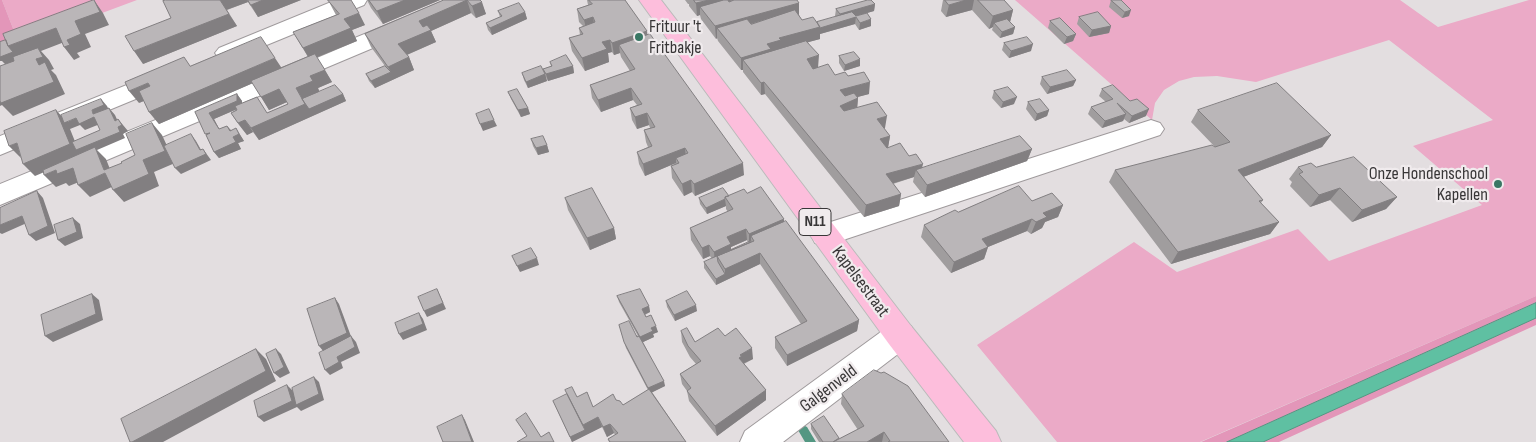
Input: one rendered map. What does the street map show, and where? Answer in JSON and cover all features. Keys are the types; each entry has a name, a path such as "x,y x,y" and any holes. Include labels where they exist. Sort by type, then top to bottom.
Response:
{"main road":[{"name":"Kapelsestraat","path":"650,0 900,335 984,442"}],"street":[{"path":"210,60 356,0"},
{"path":"0,195 467,0"},
{"path":"0,146 182,71"},
{"path":"825,235 1151,129"},
{"name":"Galgenveld","path":"757,442 900,335"}],"shaded area":[{"path":"0,0 2,0 19,44 0,51"},
{"path":"2,0 137,0 19,44"},
{"path":"1015,0 1400,0 1438,27 1529,0 1536,0 1536,296 1200,442 1057,442 977,345 1134,242 1177,272 1298,229 1329,261 1482,205 1413,146 1493,120 1389,40 1256,82 1217,76 1194,77 1179,81 1164,90 1155,103 1152,120"},
{"path":"1536,296 1536,325 1279,442 1201,442"},
{"path":"1536,303 1536,318 1263,442 1227,442"}],"building":[{"path":"94,0 100,12 75,21 81,34 67,40 70,45 64,47 56,28 8,46 3,34"},
{"path":"220,0 229,14 134,51 125,36 171,18 163,1"},
{"path":"248,0 263,0 251,5"},
{"path":"328,0 351,0 359,13 344,19 351,28 303,48 293,32 339,14"},
{"path":"369,0 405,0 377,11"},
{"path":"444,0 467,0 419,21 423,27 427,25 431,30 398,44 409,57 388,67 365,34"},
{"path":"467,0 480,0 482,2 472,6"},
{"path":"589,0 625,0 647,31 612,43 610,40 602,42 607,49 582,58 569,38 583,34 579,28 595,22 593,17 584,20 577,9 592,4"},
{"path":"694,0 709,0 696,3"},
{"path":"724,0 729,2 734,0 797,0 799,3 715,26 700,7"},
{"path":"868,0 875,4 840,14 836,9"},
{"path":"945,0 966,0 949,5"},
{"path":"978,0 1004,0 1013,10 993,16"},
{"path":"1111,0 1121,0 1131,10 1125,12"},
{"path":"519,3 525,12 490,28 486,23 502,16 498,11"},
{"path":"795,10 802,20 813,17 820,27 779,38 781,40 767,44 771,49 741,58 717,28 747,19 751,24"},
{"path":"852,12 856,16 867,13 871,19 860,23 856,17 820,28 817,22"},
{"path":"1098,12 1111,26 1092,30 1079,17"},
{"path":"1060,18 1076,34 1067,37 1050,21"},
{"path":"1007,19 1015,27 1002,32 994,23"},
{"path":"650,34 743,163 694,184 691,180 682,184 671,166 679,163 676,158 688,153 685,148 643,164 637,152 652,146 644,130 655,127 647,113 635,117 630,108 642,104 631,88 598,100 590,85 635,69 619,45"},
{"path":"261,37 275,58 149,112 139,91 150,86 148,83 129,91 125,82 184,57 190,66"},
{"path":"1027,37 1033,44 1011,51 1004,43"},
{"path":"6,40 13,52 0,57 0,42"},
{"path":"806,41 819,55 807,59 813,69 828,64 835,75 845,72 848,76 864,72 870,82 840,90 845,96 854,93 858,98 840,106 844,111 877,102 887,116 877,119 890,136 880,139 887,148 900,143 909,156 916,154 923,164 886,174 901,194 866,205 764,82 761,83 743,60"},
{"path":"38,48 43,57 36,59 39,65 45,62 54,82 1,103 0,66 14,61 13,57"},
{"path":"854,52 860,59 845,65 839,56"},
{"path":"315,54 325,70 310,76 313,81 296,88 305,104 251,128 245,120 238,123 231,113 237,110 235,106 257,97 267,113 288,104 279,89 261,97 251,81"},
{"path":"566,55 573,66 546,74 543,69 552,66 550,62"},
{"path":"385,66 391,72 371,81 366,74"},
{"path":"541,66 545,74 526,82 522,73"},
{"path":"1067,70 1076,80 1050,87 1042,77"},
{"path":"1277,83 1331,135 1238,170 1263,200 1259,201 1279,222 1178,252 1115,170 1230,142 1198,110"},
{"path":"335,85 343,94 309,109 302,99"},
{"path":"1113,85 1130,101 1137,99 1149,109 1132,116 1117,103 1126,114 1105,121 1091,107 1113,99 1102,89"},
{"path":"1008,87 1017,97 1003,102 994,91"},
{"path":"517,89 528,108 518,110 508,92"},
{"path":"237,94 237,101 209,113 219,129 227,126 230,131 236,128 239,134 233,137 236,142 214,152 206,135 210,133 205,134 195,112"},
{"path":"101,99 104,105 92,110 93,114 109,108 115,121 118,119 122,125 118,127 120,132 76,150 72,142 100,130 94,117 79,124 76,118 64,123 61,115"},
{"path":"1040,99 1049,110 1037,114 1028,102"},
{"path":"489,109 494,120 480,124 476,114"},
{"path":"56,110 70,144 23,164 17,143 9,146 4,131"},
{"path":"152,123 165,151 143,160 149,174 113,190 105,173 78,185 73,168 57,174 56,170 44,175 43,170 95,147 104,170 122,163 135,155 126,134"},
{"path":"191,134 200,150 203,149 206,154 175,168 164,146"},
{"path":"543,136 547,145 536,148 531,139"},
{"path":"1020,136 1032,149 927,185 916,170"},
{"path":"1354,157 1397,197 1362,210 1340,188 1319,195 1299,174 1303,172 1298,167 1311,163 1316,167"},
{"path":"1019,186 1032,201 1052,193 1063,205 1043,213 1047,217 1036,222 1032,219 982,239 988,247 954,262 924,225 955,210 958,212"},
{"path":"761,187 784,219 749,234 746,229 727,237 731,244 714,252 709,245 702,248 690,228 733,209 725,197 744,189 747,193"},
{"path":"592,188 614,228 587,238 565,198"},
{"path":"723,188 729,196 706,208 699,198"},
{"path":"37,191 48,226 29,235 22,216 0,225 0,208"},
{"path":"73,218 77,232 58,240 54,225"},
{"path":"786,221 859,320 787,355 775,337 807,321 760,253 725,269 717,256 754,241 751,236"},
{"path":"531,248 537,258 517,266 512,256"},
{"path":"717,256 718,262 725,274 716,279 704,262"},
{"path":"437,289 443,303 424,311 418,297"},
{"path":"640,289 649,306 642,309 646,317 651,315 656,326 651,328 653,331 640,337 617,296"},
{"path":"687,291 696,305 674,315 666,301"},
{"path":"92,294 96,314 45,336 41,315"},
{"path":"335,298 347,333 319,346 307,309"},
{"path":"419,313 423,324 399,334 395,323"},
{"path":"629,321 664,381 648,388 624,342 619,325"},
{"path":"687,328 695,342 718,328 725,336 736,328 752,348 740,355 742,356 739,358 766,390 715,426 687,391 691,388 680,374 701,361 688,346 681,331"},
{"path":"351,336 355,347 337,357 339,362 325,370 319,353"},
{"path":"256,349 266,371 130,442 121,419"},
{"path":"276,349 284,367 274,373 266,354"},
{"path":"874,370 881,373 884,372 908,386 949,442 888,442 890,441 884,432 867,442 833,442 864,426 842,394"},
{"path":"314,377 319,394 296,405 292,388"},
{"path":"287,385 292,401 258,417 254,401"},
{"path":"572,387 577,397 587,392 593,407 613,394 616,400 620,401 623,405 649,389 686,442 610,442 608,439 618,433 610,424 603,427 598,417 583,425 565,390"},
{"path":"567,394 585,430 570,437 553,401"},
{"path":"526,413 541,437 549,432 554,442 517,442 527,436 516,420"},
{"path":"462,415 472,442 443,442 437,427"},
{"path":"824,416 839,438 833,442 823,442 811,424"}],"waterway":[{"path":"803,430 811,442"}],"place":[{"name":"Frituur 't Fritbakje","path":"639,37"},
{"name":"Onze Hondenschool Kapellen","path":"1498,184"}]}
